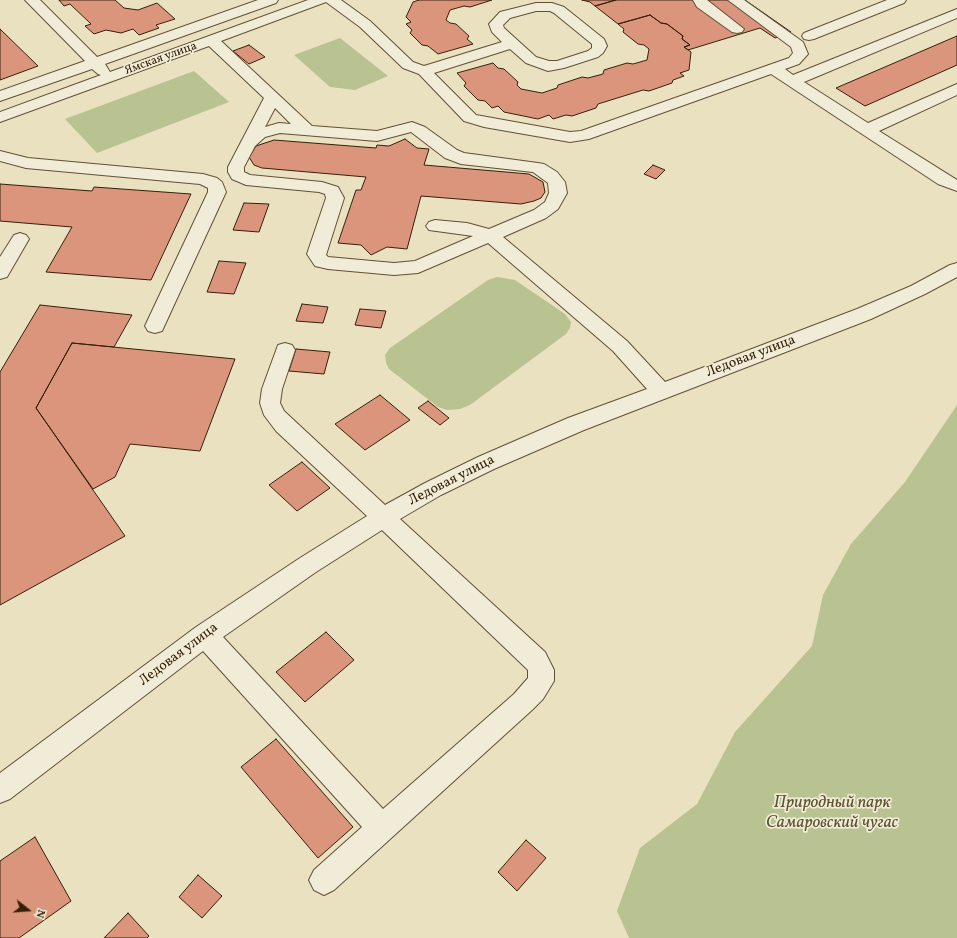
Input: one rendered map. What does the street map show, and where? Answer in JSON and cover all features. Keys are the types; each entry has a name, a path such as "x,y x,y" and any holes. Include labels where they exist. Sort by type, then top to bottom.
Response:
{"street":[{"path":"32,0 110,77"},
{"name":"Ямская улица","path":"0,96 271,0"},
{"name":"Ямская улица","path":"0,117 321,0"},
{"path":"332,0 365,24 408,65 424,71 470,118 484,122 570,137 583,136 794,61 801,54 798,45 735,0"},
{"path":"700,0 702,4 737,29"},
{"path":"809,36 899,0"},
{"path":"545,6 559,10 599,42 600,46 598,50 592,54 559,65 548,66 531,60 513,44 497,29 496,24 499,20 505,16 536,7 545,6"},
{"path":"792,81 957,13"},
{"path":"211,40 307,130"},
{"path":"424,71 513,44"},
{"path":"772,68 944,180 957,186"},
{"path":"867,130 957,90"},
{"path":"248,144 259,134 272,129 287,128 377,136 412,127 419,130 458,158 530,166 544,171 556,182 558,193 552,205 546,210 410,269 394,269 322,262 316,254 335,198 335,194 332,191 322,187 252,182 238,175 236,167 248,144 272,98"},
{"path":"0,156 26,163 203,179 216,186 217,192 155,326"},
{"path":"435,226 467,228 489,236 506,248 620,346 661,391"},
{"path":"0,273 20,240"},
{"name":"Ледовая улица","path":"0,790 205,635 308,565 384,516 433,489 486,463 570,426 864,314 918,290 957,269"},
{"path":"285,350 272,389 270,403 275,415 284,426 384,516 536,660 541,670 540,682 534,691 523,702 324,880"},
{"path":"205,635 382,829"}],"green space":[{"path":"340,38 388,76 355,90 330,87 294,55"},
{"path":"194,71 229,102 97,153 65,119"},
{"path":"497,277 515,280 565,314 571,322 570,328 566,334 470,405 460,409 447,410 438,407 389,369 386,363 385,355 390,348 488,280"},
{"name":"Природный парк Самаровский чугас","path":"957,405 957,938 629,938 617,911 640,848 697,804 735,732 812,646 823,595 851,544 905,482"}],"building":[{"path":"59,0 115,0 124,8 138,10 157,3 175,19 156,25 159,28 139,35 133,29 121,33 106,30 94,34 85,26 91,24 70,4 64,6"},
{"path":"419,0 492,0 470,7 464,6 450,10 446,20 450,23 456,24 469,36 467,39 473,44 438,54 428,46 422,45 410,33 412,30 406,24 411,22 406,17 413,2"},
{"path":"582,0 616,0 595,6 590,2"},
{"path":"616,0 745,0 791,32 775,38 760,28 688,50 684,47 690,45 682,39 683,36 667,24 661,23 650,15 618,24 595,6"},
{"path":"650,15 661,23 667,24 683,36 682,39 690,45 684,47 691,52 689,70 680,73 684,76 673,80 672,83 649,91 643,90 598,104 596,108 572,116 566,115 553,119 549,115 538,119 504,112 498,106 492,108 485,101 478,100 464,86 466,83 457,73 493,63 498,68 504,69 518,82 517,85 521,89 542,93 557,88 558,85 582,77 588,78 603,74 604,70 627,63 633,64 647,60 649,49 644,45 638,44 623,32 624,29 618,24"},
{"path":"0,29 38,66 0,80"},
{"path":"957,36 957,65 865,106 836,88"},
{"path":"249,45 265,57 249,64 233,51"},
{"path":"405,139 417,148 429,149 424,165 529,174 543,182 545,192 541,198 521,204 421,196 407,249 387,247 371,255 361,245 338,243 356,190 361,190 366,177 262,168 254,165 249,157 256,146 274,140 376,148 377,145 389,146"},
{"path":"653,165 665,170 656,179 644,174"},
{"path":"0,184 92,191 94,187 191,194 151,280 46,272 72,227 0,221"},
{"path":"244,203 269,204 259,232 233,230"},
{"path":"219,261 246,263 234,294 207,292"},
{"path":"302,304 328,307 323,323 296,321"},
{"path":"40,305 132,315 114,347 72,343 36,408 125,536 0,605 0,372"},
{"path":"360,309 386,311 381,328 355,325"},
{"path":"72,343 235,359 200,451 130,444 115,477 93,489 36,408"},
{"path":"296,349 330,352 324,374 289,371"},
{"path":"380,395 410,420 365,450 335,424"},
{"path":"428,401 449,418 440,425 418,408"},
{"path":"302,462 330,488 297,511 269,485"},
{"path":"326,632 354,660 305,702 276,672"},
{"path":"276,739 353,827 318,858 241,767"},
{"path":"35,837 71,901 19,938 0,938 0,861"},
{"path":"526,840 546,858 517,891 498,872"},
{"path":"198,875 222,896 202,918 179,897"},
{"path":"128,913 149,936 147,938 104,938"}]}
